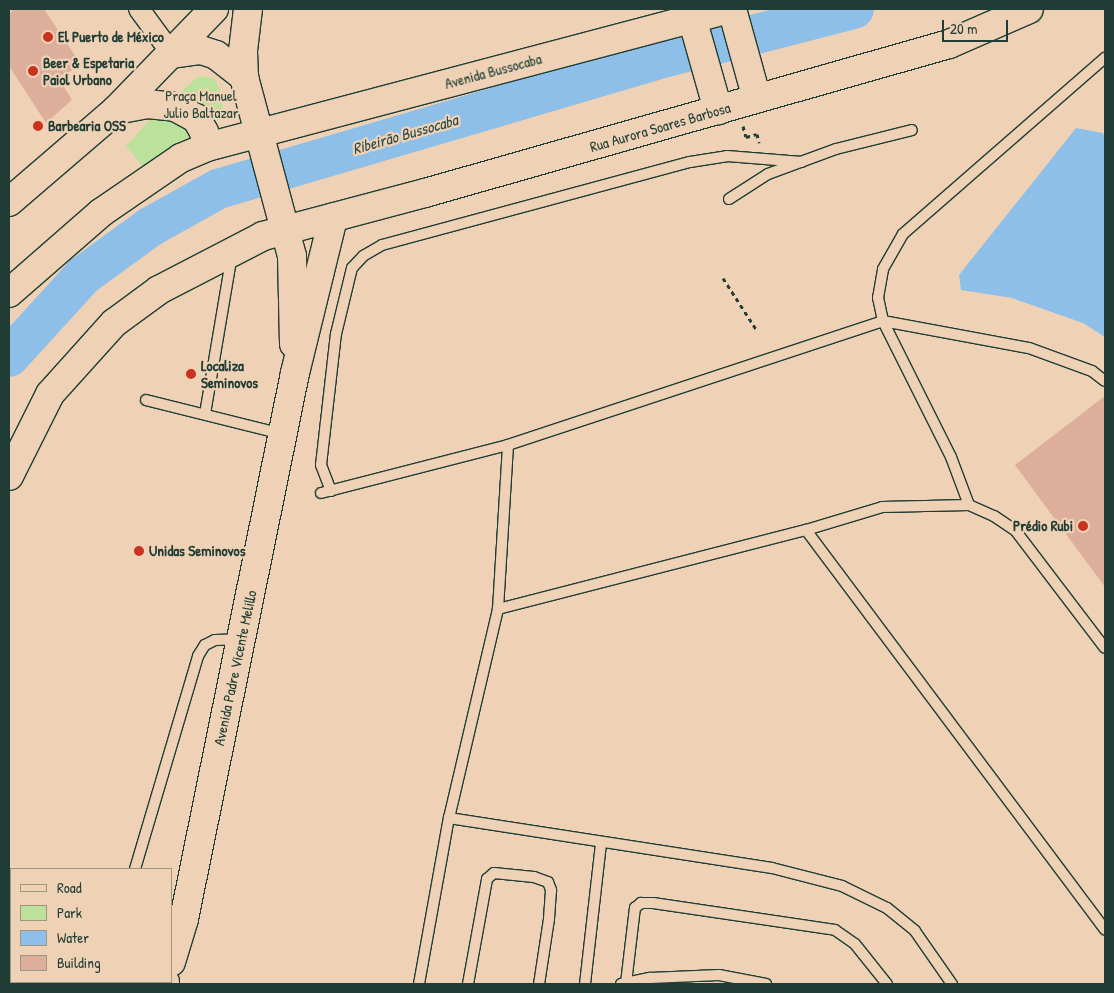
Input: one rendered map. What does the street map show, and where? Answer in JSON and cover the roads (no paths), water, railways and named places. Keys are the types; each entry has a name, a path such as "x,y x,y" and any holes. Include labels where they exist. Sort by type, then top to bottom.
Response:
{"main road":[{"path":"9,202 116,110 214,9"},
{"name":"Avenida Padre Vicente Melillo","path":"248,9 242,51 244,77 259,138 287,230 292,256 295,373"},
{"name":"Rua Aurora Soares Barbosa","path":"9,476 50,394 114,323 159,290 263,236 333,218 715,99 949,44 1029,9"},
{"path":"732,12 755,91"},
{"name":"Avenida Bussocaba","path":"9,293 102,212 181,158 206,147 259,138 694,24 732,12"},
{"path":"694,24 715,99"},
{"path":"172,54 201,50 216,55 244,77"},
{"path":"116,110 147,104 175,107 196,118 204,132 206,147"},
{"name":"Avenida Padre Vicente Melillo","path":"172,959 184,919 295,373 333,218"}],"street":[{"path":"139,9 172,54"}],"lane":[{"path":"969,505 950,457 883,321 878,298 883,269 903,234 1105,58"},
{"path":"729,199 768,174 836,149 912,130"},
{"path":"802,162 727,156 690,162 382,245 363,256 352,268 336,334 321,465 326,492 508,446 883,321 1029,348 1092,371 1105,381"},
{"path":"205,414 233,251"},
{"path":"146,400 283,434"},
{"path":"419,984 448,818 498,609 508,446"},
{"path":"498,609 806,530 882,506 969,505 994,516 1015,530 1105,648"},
{"path":"806,530 1105,930"},
{"path":"135,868 198,656 205,644 215,640 241,639"},
{"path":"448,818 772,868 842,886 888,908 915,931 952,984"},
{"path":"585,984 601,843"},
{"path":"468,984 487,879 494,873 534,877 548,882 550,919 539,984"},
{"path":"766,984 719,975 650,978 623,984 635,908 641,903 653,903 835,930 855,944 888,984"}],"water":[{"path":"1076,128 1103,133 1105,138 1105,337 1083,323 1012,298 961,290 959,275"}],"waterway":[{"name":"Ribeirão Bussocaba","path":"9,357 84,275 150,227 218,189 667,57 854,9"}],"place":[{"name":"El Puerto de México","path":"48,37"},
{"name":"Beer & Espetaria Paiol Urbano","path":"33,71"},
{"name":"Barbearia OSS","path":"38,126"},
{"name":"Localiza Seminovos","path":"191,374"},
{"name":"Prédio Rubi","path":"1083,526"},
{"name":"Unidas Seminovos","path":"139,551"}],"park label":[{"name":"Praça Manuel Julio Baltazar","path":"201,104"}]}
